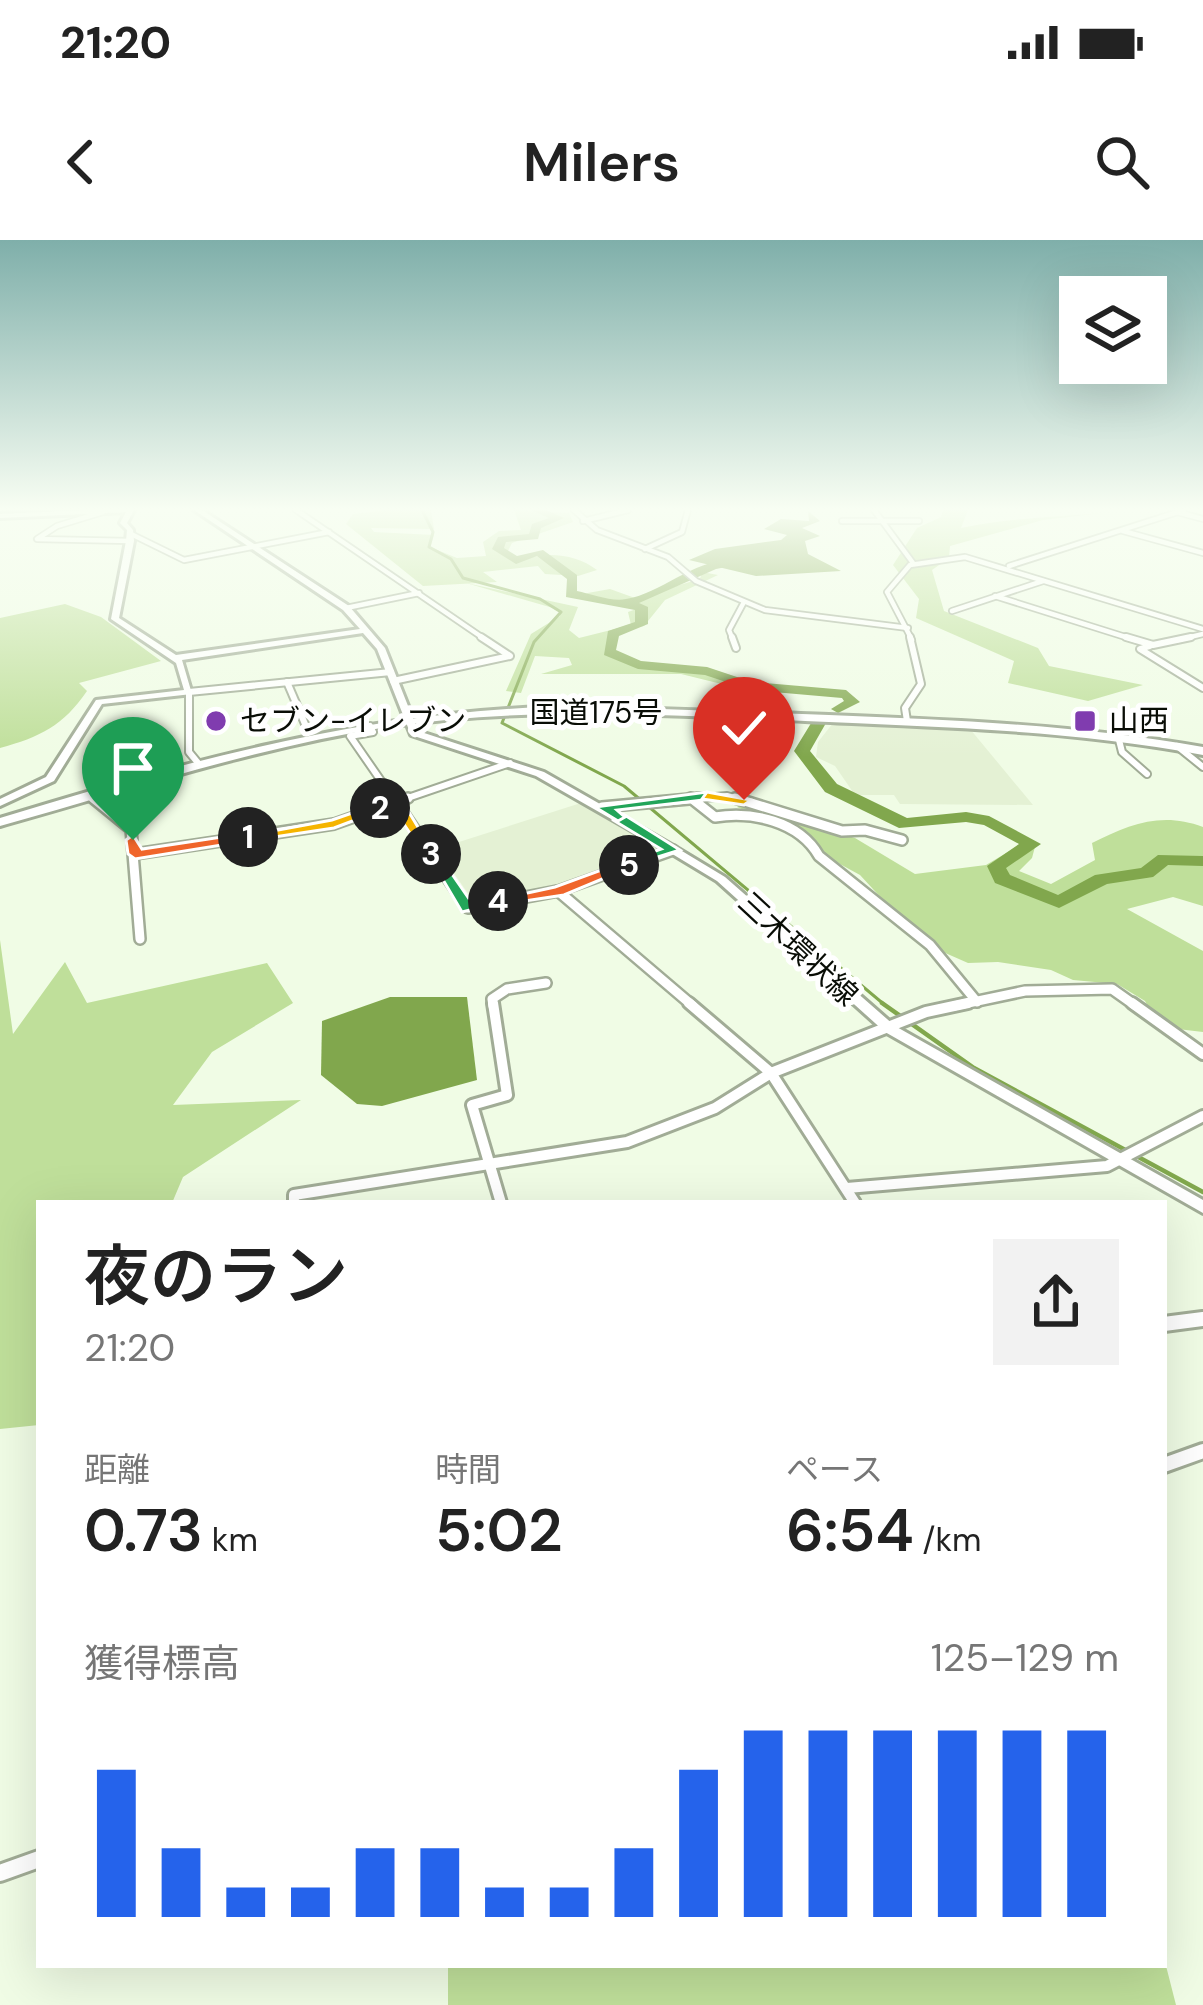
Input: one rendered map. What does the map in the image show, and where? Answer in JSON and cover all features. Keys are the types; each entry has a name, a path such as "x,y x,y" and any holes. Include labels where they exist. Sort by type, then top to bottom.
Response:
{"highway":[{"name":"国道175号","path":"0,819 308,731 405,718 580,711 907,718 1090,726 1203,748"},
{"name":"国道175号","path":"0,819 195,760 405,718"},
{"name":"国道175号","path":"907,718 1203,748"}],"main road":[{"path":"0,803 50,779 99,703 189,692 186,670 176,658 115,619 120,592"},
{"path":"323,592 367,630 392,676 405,718"},
{"path":"176,658 367,630"},
{"name":"三木環状線","path":"405,718 421,738 510,763 602,807 721,879 890,1029 1203,1207"}],"street":[{"path":"723,592 780,614 826,615 908,628"},
{"path":"887,592 914,644 921,684 905,707 907,718"},
{"path":"952,611 1007,592"},
{"path":"1083,592 1203,632"},
{"path":"195,760 189,692 392,676 510,656 418,593 346,608"},
{"path":"995,596 1153,645"},
{"path":"736,648 729,630 744,602"},
{"path":"1203,632 1140,649 1203,688"},
{"path":"287,682 308,731"},
{"path":"370,726 373,731 350,736 468,908 558,891 673,850"},
{"path":"1118,736 1122,752 1147,775"},
{"path":"1177,746 1203,763"},
{"path":"135,854 334,824 510,763"},
{"path":"88,795 131,829 140,939"},
{"path":"602,807 727,796 842,831 866,830 902,840"},
{"path":"689,797 715,817 746,812 808,837 819,856 880,899 907,930 930,945 977,1001"},
{"path":"558,891 771,1073 853,1200"},
{"path":"500,1200 472,1105 507,1095 492,999 507,988 546,983"},
{"path":"294,1200 294,1195 627,1142 715,1108 771,1073 926,1012 1025,992 1112,988 1203,1054"},
{"path":"847,1188 1118,1160 1203,1116"},
{"path":"1167,1324 1203,1319"},
{"path":"1167,1465 1203,1450"},
{"path":"0,1873 36,1860"}],"shaded area":[{"path":"499,592 578,607 569,630 579,638 631,625 628,612 639,608 582,594 619,592 635,598 681,592 665,600 644,626 615,632 606,649 643,667 713,671 764,686 832,694 750,691 681,674 541,674 572,665 569,658 535,656 521,693 506,691 531,634 560,616 560,610"},
{"path":"914,592 939,592 944,611 1038,648 1049,666 1143,685 1088,701 1008,683 1014,661 916,618 919,599"},
{"path":"65,604 101,617 161,661 79,683 87,691 59,722 0,748 0,618"},
{"path":"833,723 970,729 1033,805 900,804 894,795 855,795 835,766 816,757 818,742"},
{"path":"584,802 664,850 568,887 476,905 437,849"},
{"path":"742,803 855,838 915,874 986,865 1030,839 1036,843 1032,858 1019,871 1051,884 1095,860 1092,843 1119,831 1159,820 1203,827 1203,906 1173,897 1127,909 1203,951 1203,1032 1169,1028 1155,1020 1145,1001 1117,984 1073,980 1051,970 998,962 968,963 943,952 909,928 860,875 827,857 814,839 737,807"},
{"path":"0,940 13,1034 65,962 87,1003 267,963 293,1003 212,1052 173,1105 301,1100 183,1177 173,1200 36,1200 36,1425 0,1429"},
{"path":"390,997 467,997 477,1080 382,1106 357,1104 321,1075 322,1021"},
{"path":"448,1968 1167,1968 1176,2005 448,2005"}],"waterway":[{"path":"516,592 561,612 534,642 502,723 624,786 885,1005"},
{"path":"570,592 642,607 641,624 613,634 609,652 638,665 707,671 750,686 846,694 853,702 838,709"},
{"path":"628,603 653,592"},
{"path":"818,723 802,751 831,788 905,824 966,817 989,821 1032,844 996,866 1002,879 1059,902 1102,879 1146,873 1164,859 1203,861"},
{"path":"885,1005 974,1068 1203,1192"}],"place":[{"name":"セブン-イレブン","path":"216,721"},
{"name":"山西","path":"1085,721"}],"route":[{"path":"133,840 135,854 334,824 396,802 468,908 558,891 673,850 602,807 689,797 744,800"}]}
